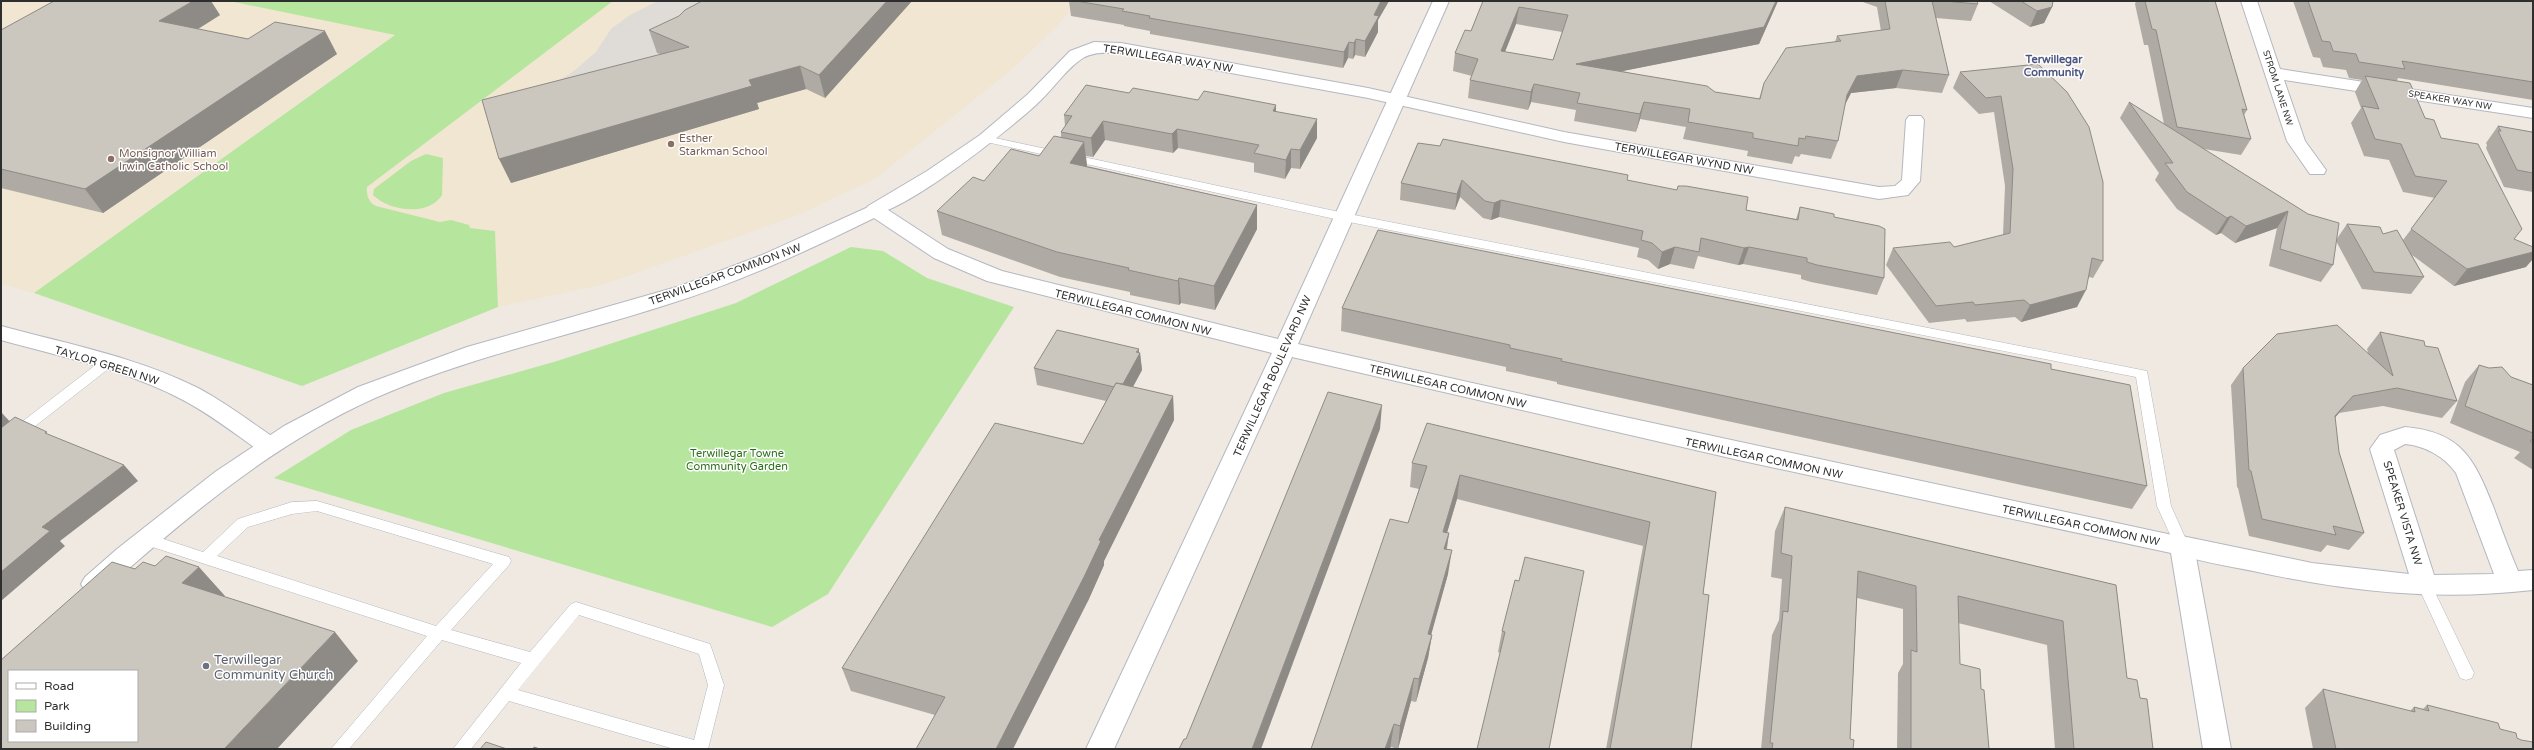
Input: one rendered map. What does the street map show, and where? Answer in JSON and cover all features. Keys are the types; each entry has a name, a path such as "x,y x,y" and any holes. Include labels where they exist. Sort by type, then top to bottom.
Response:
{"street":[{"name":"TERWILLEGAR BOULEVARD NW","path":"1100,749 1285,349 1395,99 1441,1"},
{"name":"STROM LANE NW","path":"2249,1 2296,141 2317,170"},
{"name":"TERWILLEGAR WAY NW","path":"875,210 934,175 986,139 1034,98 1069,60 1082,50 1094,47 1121,48 1395,99"},
{"name":"SPEAKER WAY NW","path":"2273,73 2533,113"},
{"name":"TERWILLEGAR WYND NW","path":"1395,99 1528,130 1879,193 1901,191 1911,181 1915,120"},
{"name":"TERWILLEGAR COMMON NW","path":"76,600 199,494 269,446 338,407 407,376 470,354 692,289 801,247 875,210 924,246 986,274 1285,349 1757,457 2182,546"},
{"name":"TAYLOR GREEN NW","path":"1,333 142,374 190,394 269,446"},
{"name":"SPEAKER VISTA NW","path":"2182,546 2314,573 2425,586 2522,582 2468,472 2460,460 2436,444 2405,435 2392,437 2386,442 2382,449 2425,586"},
{"path":"2182,546 2217,749"}],"lane":[{"path":"986,139 1344,217 2142,374 2164,506 2182,546"},
{"path":"1,445 107,363"},
{"path":"206,558 243,524 292,508 317,506 504,561 439,633 339,749"},
{"path":"145,539 439,633 533,660"},
{"path":"2425,586 2466,673"},
{"path":"461,749 506,692 576,608 705,649 716,685 700,749 506,692"}],"shaded area":[{"name":"Monsignor William Irwin Catholic School","path":"1,1 229,1 395,34 34,293 1,284"},
{"name":"Esther Starkman School","path":"613,1 1078,1 1056,27 1011,70 876,178 798,215 605,284 498,307 495,231 453,226 376,206 370,201 366,193 367,187"},
{"path":"658,1 752,1 657,53 689,67 557,82 574,71 596,52 611,29 630,15"}],"green space":[{"path":"229,1 613,1 367,187 368,198 376,206 440,222 451,220 469,225 470,228 495,231 498,307 302,386 34,293 395,35"},
{"path":"426,154 443,158 442,195 436,202 428,207 418,209 398,208 389,205 373,195 374,189 411,161"},
{"name":"Terwillegar Towne Community Garden","path":"851,247 883,251 927,278 1014,307 828,594 772,627 274,478 351,430 444,393 557,361 736,303"}],"building":[{"name":"Monsignor William Irwin Catholic School","path":"54,1 193,1 159,21 248,39 275,22 325,31 85,189 1,169 1,30"},
{"path":"702,1 887,1 819,75 800,66 749,80 752,86 499,159 482,100 689,47 649,30 679,16 685,10"},
{"path":"1076,1 1381,1 1374,15 1379,16 1365,41 1356,39 1354,43 1349,42 1344,52 1149,18 1150,16 1122,11 1124,9"},
{"path":"1483,1 1776,1 1764,27 1576,64 1707,86 1715,92 1760,99 1764,83 1786,48 1841,41 1837,36 1890,29 1885,1 1932,1 1949,75 1903,70 1857,76 1847,95 1838,141 1806,136 1805,139 1799,138 1798,146 1753,138 1753,133 1688,122 1690,109 1644,102 1640,114 1577,103 1580,93 1534,84 1531,92 1470,80 1478,59 1455,53 1465,30 1471,31","holes":["1519,7 1568,15 1553,60 1501,51"]},
{"path":"1944,1 1977,1 1978,4"},
{"path":"2021,1 2053,1 2052,7 2037,11"},
{"path":"2145,1 2215,1 2247,110 2242,109 2251,139 2177,127 2156,30 2152,29"},
{"path":"2308,1 2533,1 2533,82 2402,61 2405,69 2359,62 2356,54 2333,51 2330,42 2322,41"},
{"path":"2038,64 2067,92 2089,127 2103,182 2103,261 2092,258 2086,290 2030,305 2024,300 1975,305 1973,302 1936,306 1893,248 1950,242 1954,247 2010,233 2013,169 2001,96 1986,98 1960,72"},
{"path":"2365,76 2410,83 2425,118 2434,120 2441,138 2478,144 2522,229 2514,239 2533,247 2533,252 2467,269 2411,229 2447,181 2415,176 2401,144 2375,139 2362,106 2379,109"},
{"path":"1086,85 1129,93 1133,88 1198,100 1204,91 1276,105 1273,111 1317,119 1300,150 1291,149 1286,160 1254,153 1259,145 1177,129 1172,134 1103,121 1091,138 1061,132 1072,116 1064,115"},
{"path":"2129,102 2308,214 2339,223 2333,265 2280,249 2288,211 2246,226 2231,216 2227,218 2187,192 2165,163 2173,163"},
{"path":"2498,126 2532,132 2533,173 2517,170 2498,131 2501,131"},
{"path":"1054,136 1084,142 1070,163 1257,205 1214,286 1179,278 1178,281 1128,270 1129,268 1057,252 937,211 973,177 984,181 1011,149 1039,156"},
{"path":"1443,139 1628,175 1627,180 1677,190 1678,186 1686,186 1748,197 1746,210 1798,220 1800,207 1834,214 1834,217 1879,226 1885,229 1884,278 1817,265 1807,262 1807,258 1749,247 1744,248 1701,238 1699,252 1675,247 1662,252 1652,243 1641,240 1643,231 1501,200 1494,203 1485,201 1462,180 1457,194 1401,183 1418,143 1440,146"},
{"path":"2347,224 2380,227 2383,234 2397,230 2424,277 2374,272"},
{"path":"1378,230 2051,364 2051,369 2130,385 2147,486 1561,361 1562,359 1510,348 1510,345 1342,308"},
{"path":"2337,325 2393,376 2380,332 2424,341 2425,346 2438,348 2457,401 2397,388 2353,396 2335,416 2339,452 2364,533 2333,526 2336,535 2262,519 2251,471 2249,470 2243,368 2277,334"},
{"path":"1057,330 1139,349 1136,352 1140,353 1123,384 1116,383 1114,387 1034,368"},
{"path":"2479,365 2489,368 2502,367 2511,377 2533,385 2533,433 2465,406"},
{"path":"1116,383 1173,396 1099,540 1101,541 1084,577 996,749 916,749 945,697 842,668 995,423 1083,444"},
{"path":"1328,392 1382,405 1252,749 1179,749 1184,739 1186,739"},
{"path":"15,417 47,432 45,433 124,465 42,527 50,531 1,572 1,428"},
{"path":"1427,423 1716,492 1703,594 1709,595 1691,749 1610,749 1650,522 1460,475 1443,532 1449,533 1444,549 1452,550 1428,634 1432,635 1419,679 1414,678 1400,726 1394,724 1385,749 1311,749 1390,519 1408,523 1427,466 1412,463"},
{"path":"1785,507 2116,585 2127,678 2137,680 2140,698 2147,699 2153,749 2074,749 2063,621 1958,596 1960,664 1980,669 1981,689 1984,690 1989,749 1911,749 1911,650 1917,652 1916,586 1858,571 1850,739 1854,740 1853,749 1772,749 1773,743 1770,743 1783,611 1788,612 1792,556 1781,553"},
{"name":"Terwillegar Community Church","path":"166,556 199,567 182,583 335,632 225,748 229,749 1,749 1,660 112,562 135,569 143,562 155,566"},
{"path":"1525,557 1584,571 1549,749 1477,749 1505,632 1502,631 1515,580 1519,581"},
{"path":"2323,689 2415,712 2414,707 2429,711 2427,705 2498,723 2500,729 2516,733 2517,738 2521,740 2533,742 2533,749 2336,749"},
{"path":"486,742 507,749 480,749"}],"place":[{"name":"Esther Starkman School","path":"671,144"},
{"name":"Monsignor William Irwin Catholic School","path":"111,159"},
{"name":"Terwillegar Community Church","path":"206,666"}],"district":[{"name":"Terwillegar Community","path":"2054,65"}]}
